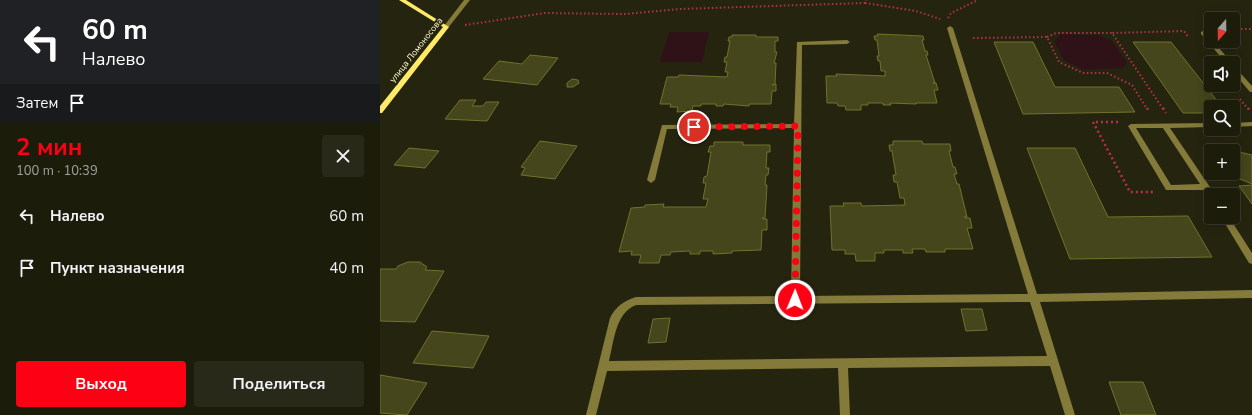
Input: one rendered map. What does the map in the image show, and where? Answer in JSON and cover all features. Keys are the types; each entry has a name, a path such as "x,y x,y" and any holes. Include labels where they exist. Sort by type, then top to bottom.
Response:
{"street":[{"path":"402,0 446,27"},
{"name":"улица Ломоносова","path":"380,111 466,0"},
{"path":"950,28 1070,415"},
{"path":"1203,33 1223,56"},
{"path":"795,300 799,43 847,42"},
{"path":"1240,76 1252,90"},
{"path":"1240,125 1252,124"},
{"path":"1204,125 1131,126 1169,188 1206,187"},
{"path":"651,180 664,127 798,126"},
{"path":"1162,126 1206,187"},
{"path":"1229,224 1252,260"},
{"path":"591,415 615,318 626,304 636,301 1033,298 1252,294"},
{"path":"603,366 1053,361"},
{"path":"843,364 845,415"}],"path":[{"path":"446,27 481,24 545,13 625,14 679,9 866,1 916,11 946,21 951,13 978,0"},
{"path":"1240,29 1252,29"},
{"path":"973,38 1047,37 1056,32 1112,33 1184,31 1193,42"},
{"path":"1112,33 1167,115"},
{"path":"1047,37 1059,62 1083,73 1107,73 1132,85 1162,126"}],"shaded area":[{"path":"669,32 709,32 702,62 660,62"},
{"path":"1061,34 1098,35 1111,40 1127,62 1123,68 1084,70 1064,60 1054,41"}],"building":[{"path":"877,34 923,36 924,40 922,40 925,51 927,51 928,55 926,55 938,90 934,90 937,103 890,103 891,105 883,105 883,103 868,103 868,105 861,105 861,110 846,110 845,106 838,106 837,103 827,103 826,76 837,76 836,74 885,76 885,71 881,71 880,61 878,61 877,56 879,56 877,40 875,40 874,36 878,36"},
{"path":"732,35 778,37 778,41 775,41 775,52 777,52 774,63 776,63 775,84 772,85 776,84 776,91 772,91 771,104 749,104 749,106 724,104 723,106 716,106 716,104 701,104 701,106 693,106 692,111 677,112 678,107 670,107 671,104 660,104 667,77 678,77 679,75 727,77 728,72 725,72 727,62 724,62 725,57 727,57 730,41 728,41 729,37 732,37"},
{"path":"994,42 1033,42 1055,87 1119,87 1135,112 1023,114"},
{"path":"1133,42 1171,42 1204,84 1204,92 1210,92 1217,100 1204,100 1204,113 1183,113"},
{"path":"530,55 558,58 537,85 483,79 499,61 522,64"},
{"path":"572,79 578,80 579,83 573,87 567,87 567,83"},
{"path":"460,100 476,100 472,106 483,106 486,102 499,102 487,121 445,119"},
{"path":"540,141 577,146 555,179 521,175 525,168 521,167"},
{"path":"893,141 922,141 923,144 950,144 951,151 949,151 953,167 955,167 957,174 954,174 957,184 959,184 967,217 965,216 965,218 970,218 972,228 967,228 973,249 945,249 945,252 926,252 925,249 912,249 913,253 903,253 903,250 884,250 884,253 875,253 875,261 856,261 855,254 845,254 845,250 832,250 830,206 844,206 843,203 861,203 862,206 905,205 904,198 900,198 897,182 894,182 893,175 896,175 892,151 890,151 889,145 893,145"},
{"path":"714,142 743,142 743,145 770,145 770,152 767,152 766,168 769,168 768,175 766,175 765,185 767,185 765,218 762,218 767,219 767,230 762,230 761,250 732,251 732,253 713,254 713,251 700,251 700,254 690,254 690,251 671,252 670,255 661,255 659,263 639,263 641,255 631,255 632,251 619,252 631,208 645,207 645,205 664,204 663,207 706,207 708,199 703,199 706,183 703,183 704,177 707,176 711,152 708,152 710,146 714,146"},
{"path":"409,148 439,151 425,168 394,165"},
{"path":"1027,148 1075,148 1108,217 1188,216 1212,257 1070,259"},
{"path":"1240,152 1252,155 1252,184 1240,179"},
{"path":"1252,185 1252,204 1239,186"},
{"path":"408,262 420,262 427,267 425,270 444,271 415,322 380,321 380,269 396,269 398,266"},
{"path":"961,309 982,309 987,330 966,331"},
{"path":"670,318 666,342 648,343 653,319"},
{"path":"432,331 489,336 473,368 413,363"},
{"path":"380,375 427,383 407,415 380,413"},
{"path":"1109,382 1143,382 1156,415 1121,415"}],"route":[{"path":"694,127 798,126 795,300"}]}
